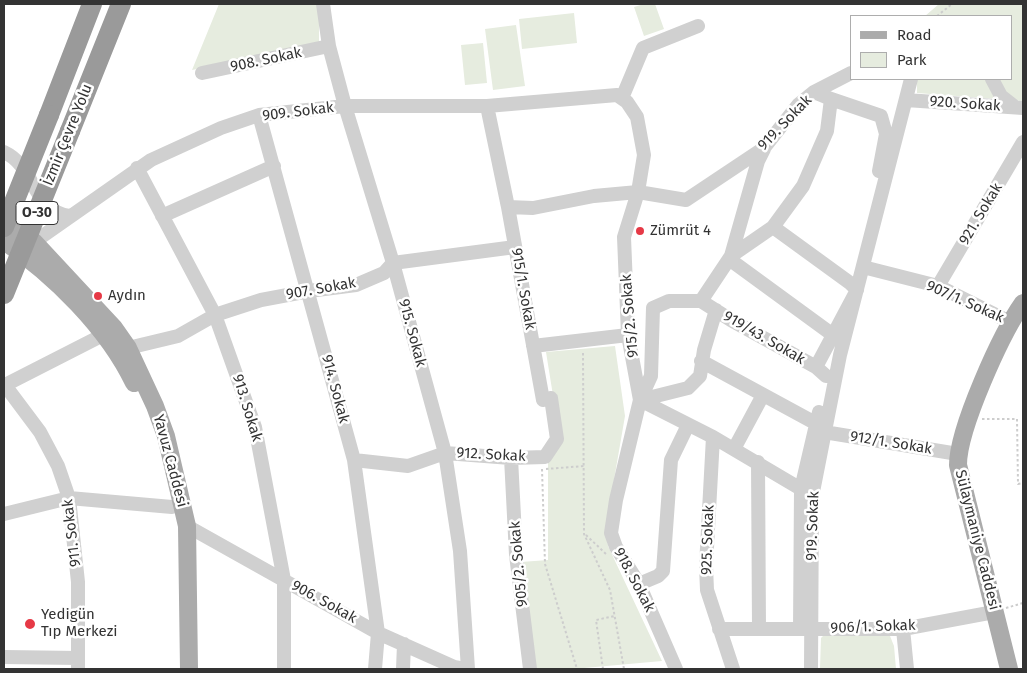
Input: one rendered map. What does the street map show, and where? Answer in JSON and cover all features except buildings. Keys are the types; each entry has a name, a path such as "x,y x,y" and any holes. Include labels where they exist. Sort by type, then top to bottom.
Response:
{"highway":[{"name":"İzmir Çevre Yolu","path":"4,294 121,4"},
{"name":"İzmir Çevre Yolu","path":"4,227 90,9"}],"main road":[{"name":"Yavuz Caddesi","path":"4,221 103,335 131,377 147,410 159,446 176,531 181,669"},
{"name":"Yavuz Caddesi","path":"4,241 30,249 114,328 128,348 155,406 166,436 187,526 189,669"},
{"name":"Sülaymaniye Caddesi","path":"1008,669 958,465 958,454 969,419 1010,322 1023,303"}],"street":[{"name":"915. Sokak","path":"324,4 329,46 345,106 393,263 445,453 460,551 466,669"},
{"path":"617,96 643,48 698,26"},
{"name":"908. Sokak","path":"202,73 329,46"},
{"name":"919. Sokak","path":"638,192 686,200 764,148 798,105 814,92 850,74"},
{"name":"919. Sokak","path":"806,630 812,497 820,428 821,372 833,335 862,267 911,80"},
{"path":"992,80 1000,96 1019,108"},
{"path":"773,227 853,286 886,134 881,116 876,112 814,92"},
{"name":"909. Sokak","path":"30,249 69,216 137,168 221,128 260,115 345,106 487,106 617,96"},
{"name":"915/2. Sokak","path":"617,96 634,110 641,128 644,155 638,192 624,237 628,335 640,400"},
{"path":"730,257 773,227 803,186 827,131 831,99"},
{"name":"920. Sokak","path":"906,100 1019,108"},
{"name":"915/1. Sokak","path":"487,106 516,247 544,400 551,398 557,439 542,463"},
{"name":"914. Sokak","path":"260,115 354,460 378,632 376,669"},
{"name":"921. Sokak","path":"938,286 1023,142"},
{"path":"640,400 651,376 653,308 669,301 701,301 730,257 758,161 764,148"},
{"path":"4,152 13,157 30,178 44,205 60,214 69,216"},
{"path":"162,216 274,166"},
{"name":"913. Sokak","path":"137,168 215,315 255,427 284,580 284,669"},
{"path":"508,206 533,208 594,196 638,192"},
{"name":"907. Sokak","path":"128,348 178,336 215,315 262,300 356,285 384,273 393,263 516,247"},
{"path":"730,257 833,335"},
{"name":"907/1. Sokak","path":"862,267 938,286 1010,322"},
{"name":"919. Sokak","path":"811,669 806,630 801,489 840,355 853,286"},
{"name":"919/43. Sokak","path":"701,301 821,372"},
{"path":"640,400 688,388 700,376 702,361 716,310"},
{"path":"4,385 103,335"},
{"path":"534,346 628,335"},
{"name":"919. Sokak","path":"821,372 840,355"},
{"path":"702,361 820,428"},
{"name":"911. Sokak","path":"4,385 40,432 58,466 69,498 78,582 78,663"},
{"path":"734,448 763,394"},
{"path":"640,400 734,448 801,489"},
{"name":"918. Sokak","path":"640,400 616,500 611,533 616,546 639,584 676,669"},
{"path":"639,584 658,576 663,571 671,460 688,425"},
{"name":"912/1. Sokak","path":"820,428 958,454"},
{"name":"925. Sokak","path":"713,437 706,566 707,590 733,669"},
{"name":"912. Sokak","path":"354,460 408,466 445,453 511,458 542,463"},
{"name":"905/2. Sokak","path":"511,458 516,555 530,669"},
{"path":"758,462 759,629"},
{"path":"4,514 69,498 172,507"},
{"name":"906. Sokak","path":"187,526 378,632 454,667 466,669"},
{"name":"906/1. Sokak","path":"719,628 806,630 903,629 994,612"},
{"path":"903,629 907,669"},
{"path":"403,669 404,644"},
{"path":"4,657 78,663"}],"path":[{"path":"938,15 952,4"},
{"path":"583,340 584,534 610,590 624,669"},
{"path":"969,419 1017,419 1018,484 1023,483"},
{"path":"577,669 545,564 542,463 584,466"},
{"path":"994,612 1023,603"},
{"path":"603,669 596,620 615,616"}],"green space":[{"path":"219,4 319,4 319,43 192,70"},
{"path":"644,4 655,4 664,29 644,36 634,7"},
{"path":"939,4 1023,4 1023,101 917,93 917,80 1012,80 1012,15 926,15"},
{"path":"574,13 577,43 522,49 519,19"},
{"path":"516,25 525,86 493,90 485,29"},
{"path":"483,43 487,83 465,85 461,45"},
{"path":"615,346 625,416 606,526 608,546 662,661 573,669 534,669 521,562 548,560 548,463 560,439 546,352"},
{"path":"825,634 890,636 894,646 896,669 820,669 821,638"}],"place":[{"name":"Zümrüt 4","path":"640,231"},
{"name":"Aydın","path":"98,296"},
{"name":"Yedigün Tıp Merkezi","path":"30,624"}]}
